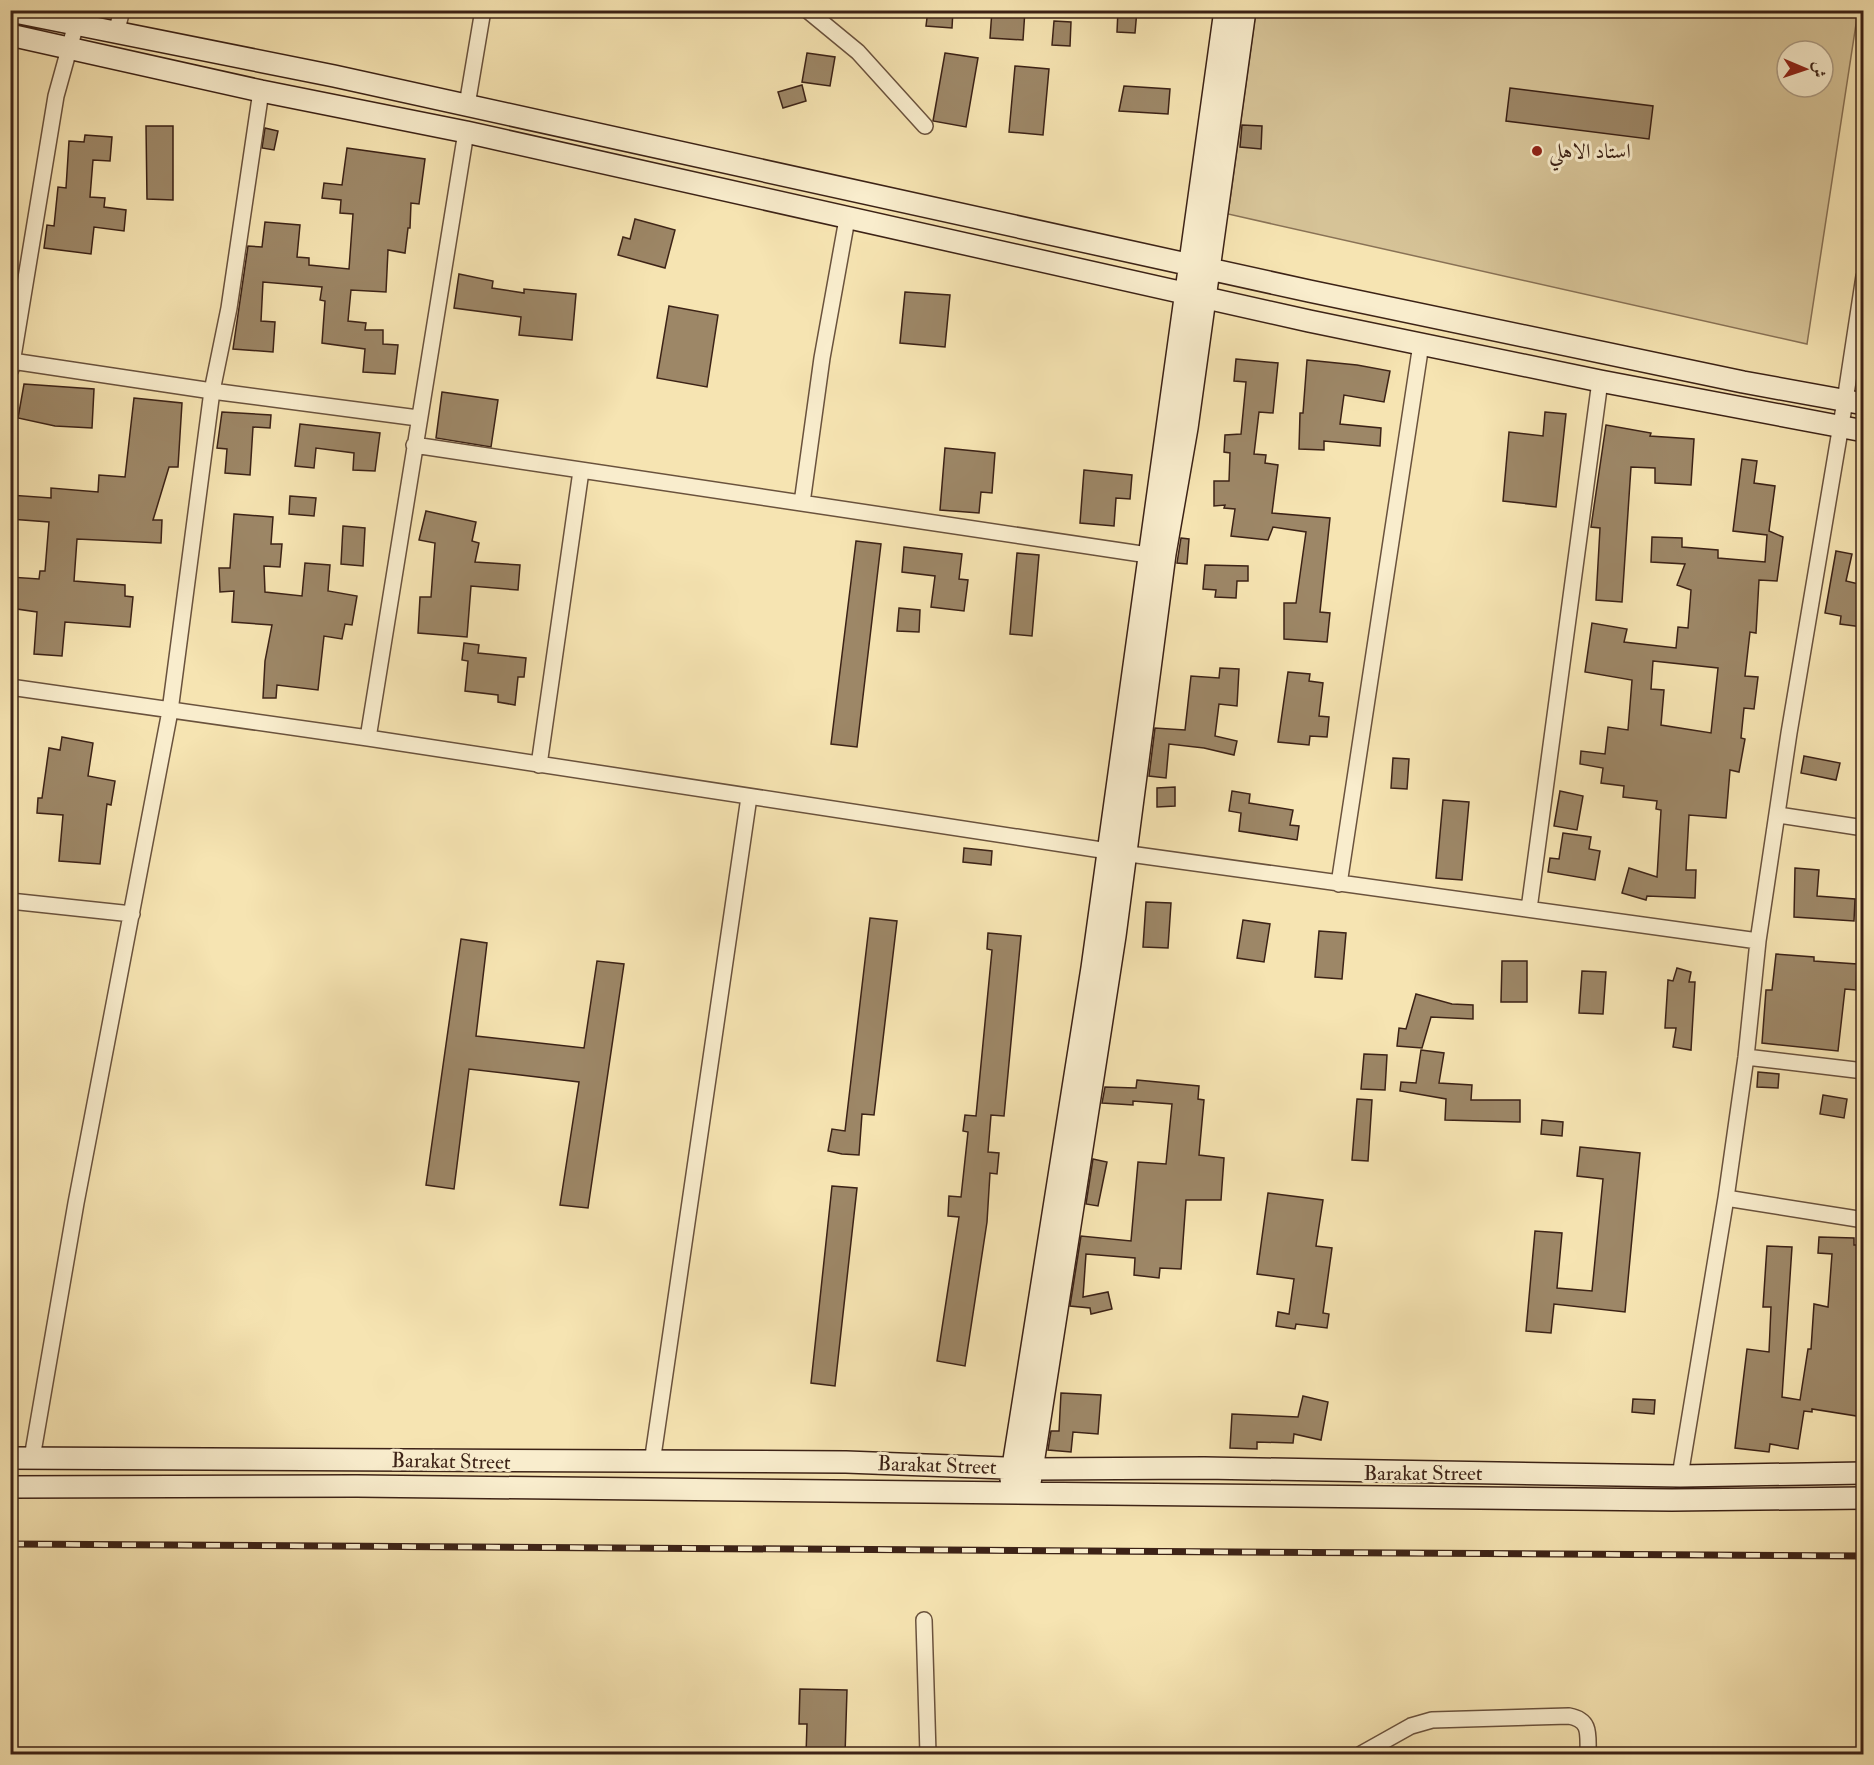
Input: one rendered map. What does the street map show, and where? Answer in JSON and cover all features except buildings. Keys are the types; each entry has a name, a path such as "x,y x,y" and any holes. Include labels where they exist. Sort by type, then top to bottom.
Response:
{"street":[{"path":"116,33 122,10"},
{"path":"467,105 483,10"},
{"path":"807,10 858,52 925,126"},
{"path":"1019,1492 1092,968 1118,853 1164,554 1187,428 1195,295 1225,10"},
{"path":"1198,267 1245,10"},
{"path":"10,11 467,105 1198,267 1743,382 1854,402"},
{"path":"76,24 56,96 14,325 11,365 418,418"},
{"path":"10,35 261,91 466,132 847,219 1421,344 1863,431"},
{"path":"32,1458 76,1203 170,711 212,391 230,297 261,91"},
{"path":"368,738 466,132"},
{"path":"802,503 822,358 847,219"},
{"path":"1680,1476 1726,1198 1746,1058 1758,941 1819,548 1841,427 1854,402 1863,276"},
{"path":"1118,853 1148,555 1170,422 1195,295"},
{"path":"1340,884 1421,344"},
{"path":"1529,909 1600,381"},
{"path":"414,445 1148,555"},
{"path":"539,765 581,471"},
{"path":"10,687 368,738 1118,853 1758,941"},
{"path":"652,1463 749,797"},
{"path":"1778,815 1863,828"},
{"path":"10,901 132,914"},
{"path":"1746,1058 1863,1071"},
{"path":"1726,1198 1863,1220"},
{"name":"Barakat Street","path":"10,1458 652,1463 846,1462 1022,1468 1204,1468 1680,1476 1863,1473"},
{"name":"Barakat Street","path":"10,1487 368,1486 1672,1500 1863,1498"},
{"path":"924,1620 928,1755"},
{"path":"1361,1755 1411,1726 1432,1720 1569,1716 1581,1718 1588,1727 1588,1755"}],"shaded area":[{"name":"استاد الاهلي","path":"1256,11 1858,11 1807,344 1228,214"}],"railway":[{"path":"10,1544 1864,1556"}],"place":[{"name":"استاد الاهلي","path":"1537,151"}]}
